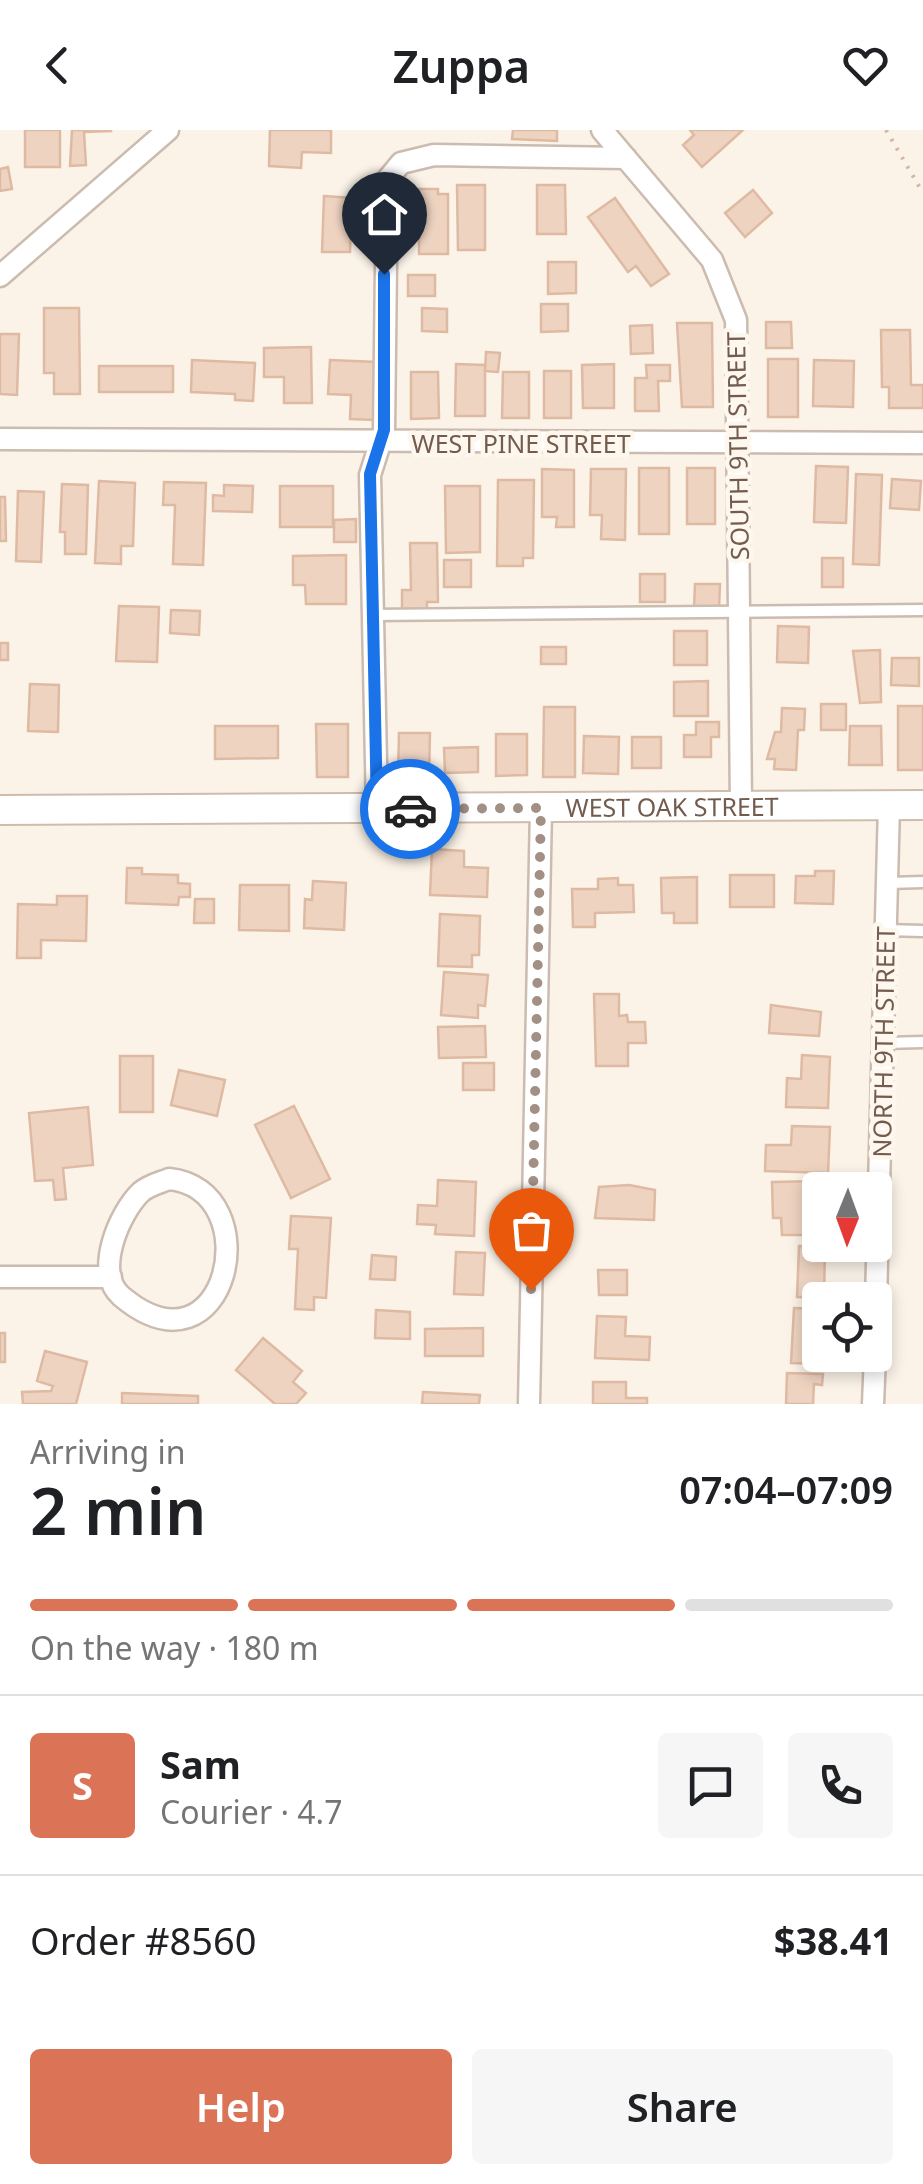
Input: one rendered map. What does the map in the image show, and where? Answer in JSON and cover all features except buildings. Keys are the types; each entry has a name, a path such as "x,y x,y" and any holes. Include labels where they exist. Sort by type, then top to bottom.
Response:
{"main road":[{"name":"WEST OAK STREET","path":"0,810 923,805"}],"street":[{"path":"0,276 168,130"},
{"name":"SOUTH 9TH STREET","path":"602,130 712,260 736,320 741,806"},
{"path":"377,810 370,474 381,444 385,416 384,204 388,180 401,163 434,155 626,158"},
{"name":"WEST PINE STREET","path":"0,439 381,444 923,443"},
{"name":"NORTH 9TH STREET","path":"877,1282 889,805"},
{"path":"529,1404 541,808"},
{"path":"169,1179 190,1181 223,1215 222,1275 210,1306 188,1320 162,1321 138,1310 114,1289 111,1277 109,1264 118,1229 145,1188 169,1179"},
{"path":"0,1278 111,1277"},
{"path":"873,1404 874,1372"}],"lane":[{"path":"372,616 923,610"},
{"path":"886,882 923,882"},
{"path":"885,930 923,931"},
{"path":"884,1042 923,1042"}],"path":[{"path":"886,130 923,193"}],"way so far":[{"path":"410,809 541,808 531,1290"}],"route":[{"path":"384,274 385,416 370,474 377,810 410,809"}]}
